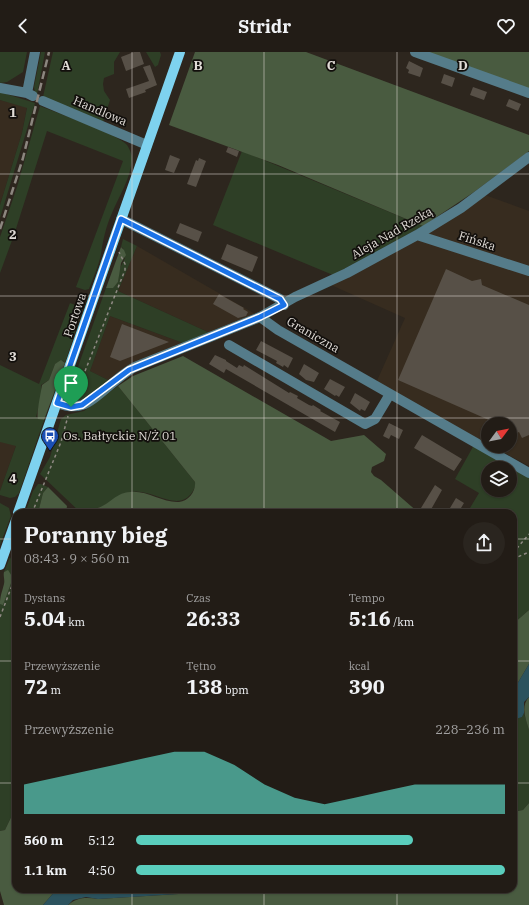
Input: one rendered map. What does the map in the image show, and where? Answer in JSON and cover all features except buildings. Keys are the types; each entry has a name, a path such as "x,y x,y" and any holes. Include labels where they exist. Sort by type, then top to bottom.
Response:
{"main road":[{"name":"Portowa","path":"19,509 180,52"},
{"path":"0,565 12,531"}],"street":[{"path":"0,88 30,95 35,52"},
{"path":"415,52 529,93"},
{"name":"Handlowa","path":"43,102 147,144"},
{"name":"Aleja Nad Rzeką","path":"260,317 284,305 295,297 347,274 417,235 461,208 529,157"},
{"path":"519,166 529,169"},
{"path":"121,219 280,299 284,305"},
{"name":"Fińska","path":"417,235 529,271"},
{"path":"57,403 71,407 87,403 121,375 135,367 260,317"},
{"name":"Graniczna","path":"260,317 278,330 529,473"},
{"path":"229,345 365,424 375,419 390,394"}],"path":[{"path":"34,509 61,442 71,407 125,270 119,249"},
{"path":"517,548 529,534"},
{"path":"517,557 529,552"},
{"path":"0,617 12,586"}],"shaded area":[{"path":"0,100 27,107 22,133 0,205"},
{"path":"485,195 529,211 529,466 505,453 517,453 517,417 481,417 481,440 376,383 405,318 331,285"},
{"path":"137,246 257,315 210,333 118,291"},
{"path":"110,316 183,343 110,381 90,371"},
{"path":"0,437 17,443 0,491"}],"green space":[{"path":"0,52 27,52 23,72 7,82 0,83"},
{"path":"41,52 45,52 37,95 34,87"},
{"path":"53,52 120,52 114,62 114,74 104,78 104,91 110,100 103,122 43,97"},
{"path":"146,52 160,52 161,55 158,65 155,67"},
{"path":"195,52 306,52 529,135 529,151 474,192 423,226 278,165 169,125"},
{"path":"423,52 529,52 529,90"},
{"path":"0,92 35,103 0,218 0,205 22,133 27,108 0,100"},
{"path":"40,106 112,135 127,145 132,155 129,173 108,223 99,263 89,289 85,290 76,287 123,161 47,131 14,235 0,273 0,237 17,187"},
{"path":"242,151 423,226 333,275 213,225"},
{"path":"123,239 137,246 118,291 210,333 183,343 110,316 90,371 110,381 86,399 76,401 70,399 69,392 106,288 112,288 118,282 119,270 125,258 123,248 121,247"},
{"path":"121,247 126,255 121,263 118,282 113,288 106,288"},
{"path":"70,303 81,307 82,310 65,363 63,361 55,364 49,380 41,385 42,394 36,417 44,420 19,493 15,497 10,498 0,495 0,491 16,446 0,442 0,365 39,384"},
{"path":"183,356 331,441 364,435 386,454 384,461 372,467 371,472 414,509 91,509 102,506 119,495 130,492 143,493 167,501 179,502 189,498 194,489 195,482 118,386 133,376"},
{"path":"61,360 65,363 44,420 38,419 38,408 42,385 49,380 55,364"},
{"path":"118,386 195,482 195,487 189,496 182,500 175,501 148,493 130,492 120,495 107,504 97,508 77,509 40,474 50,457 61,419 66,415 84,411"},
{"path":"474,445 481,449 481,453 488,453 502,461 481,461 481,497 517,497 517,470 529,477 529,610 517,620 517,509 469,509 479,493 455,479"},
{"path":"38,484 48,487 43,493 39,509 26,509 33,491"},
{"path":"48,487 67,506 67,509 39,509 43,493"},
{"path":"0,503 9,508 11,516 0,545"},
{"path":"10,557 12,561 12,577 6,571 4,572"},
{"path":"8,570 12,576 12,581 3,605 0,604 4,582 4,572"},
{"path":"12,581 12,815 5,830 0,831 0,604 3,604"},
{"path":"529,610 529,664 517,684 517,620"},
{"path":"529,697 529,730 524,709 526,701"},
{"path":"524,713 529,730 529,803 523,810 517,811 517,719 522,717"},
{"path":"529,803 529,905 68,905 75,900 82,898 98,899 194,893 517,893 517,811 523,810"},
{"path":"12,815 12,893 54,893 43,905 4,905 0,891 0,831 5,830"}],"water":[{"path":"529,664 529,697 524,702 524,713 522,717 517,719 517,684"},
{"path":"54,893 194,893 98,899 86,897 73,900 68,905 43,905"}],"railway":[{"path":"0,229 23,158 49,52"}],"place":[{"name":"Os. Bałtyckie N/Ż 01","path":"50,451"}],"route":[{"path":"121,219 280,299 284,305 260,317 135,367 121,375 87,403 71,407 57,403 121,219"}]}
